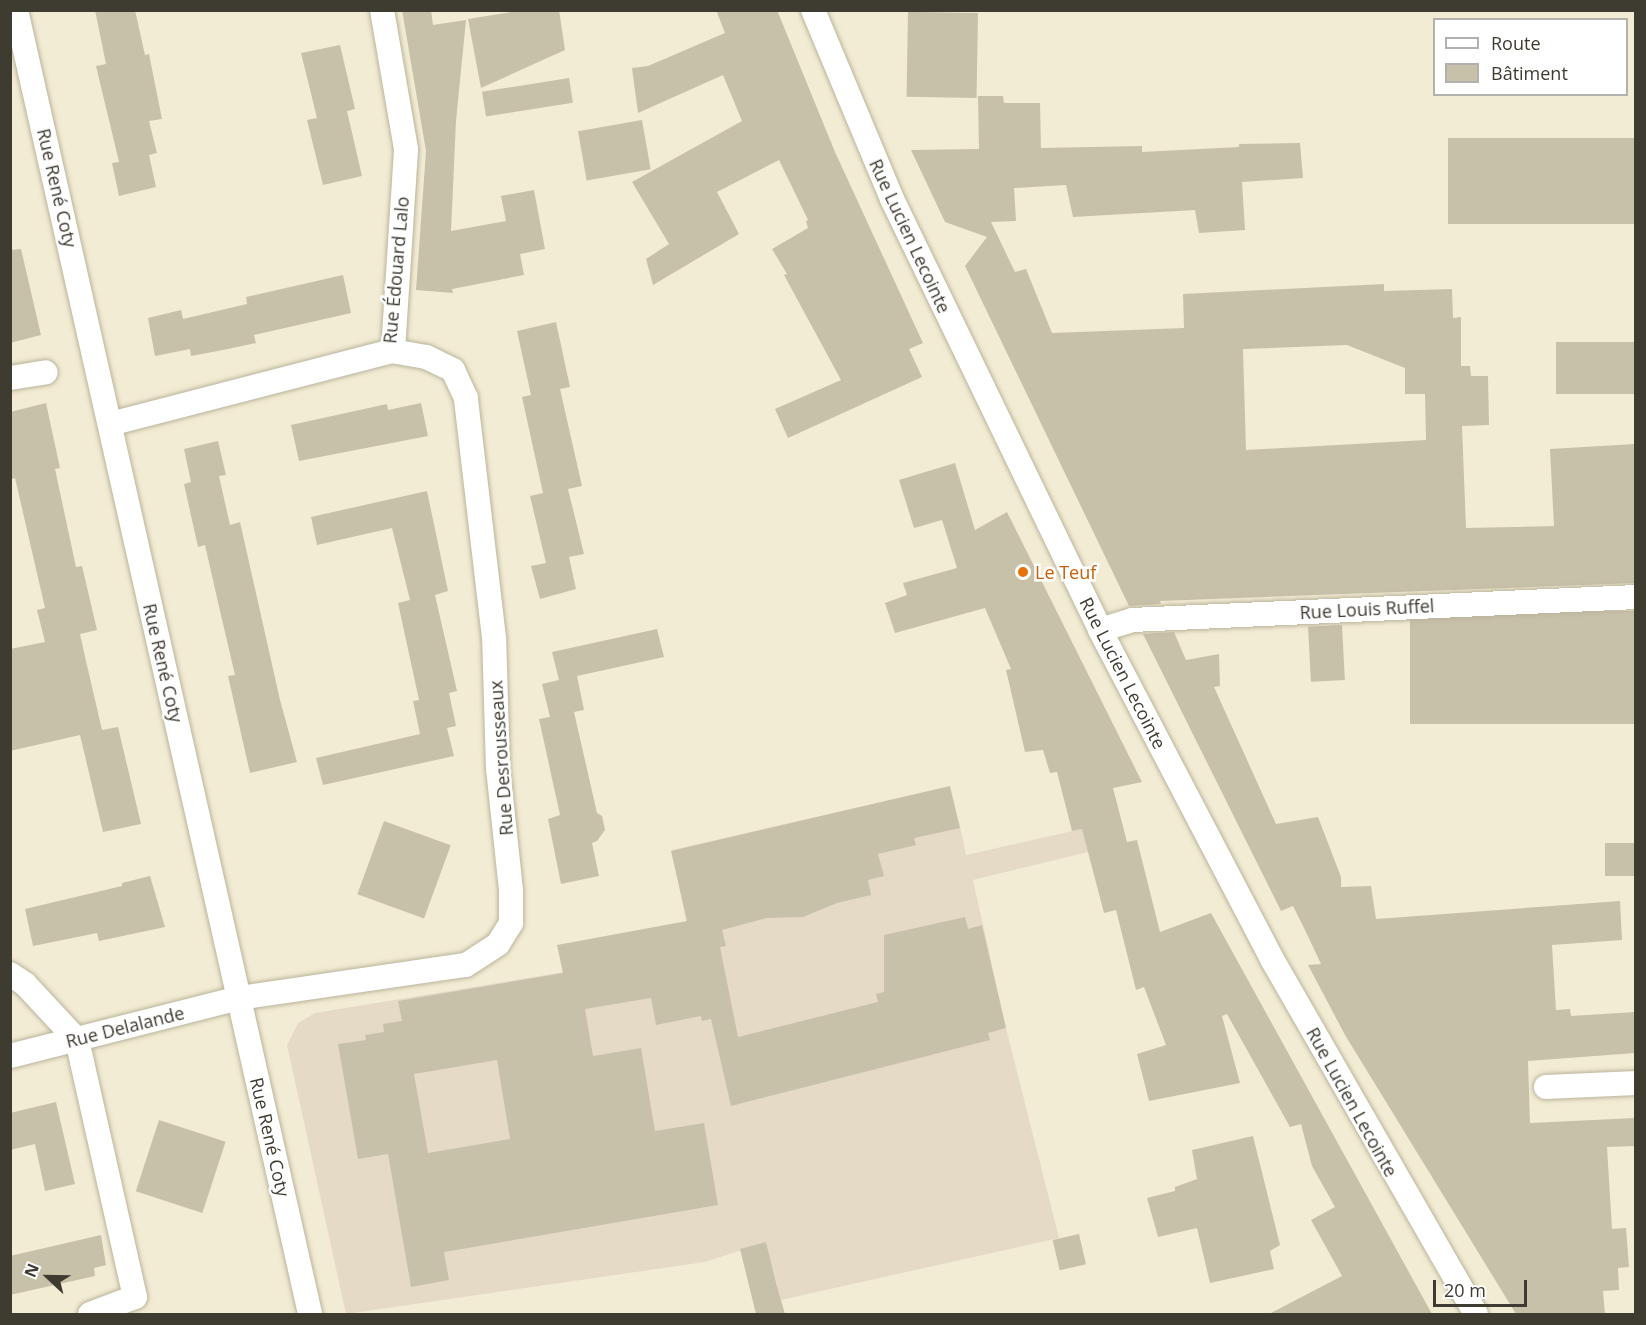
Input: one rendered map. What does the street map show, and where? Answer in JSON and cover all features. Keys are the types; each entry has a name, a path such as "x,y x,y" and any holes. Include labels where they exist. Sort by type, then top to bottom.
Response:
{"street":[{"name":"Rue René Coty","path":"16,10 310,1314"},
{"name":"Rue Édouard Lalo","path":"110,424 393,351 406,149 382,10"},
{"name":"Rue Lucien Lecointe","path":"813,10 896,210 1100,630 1273,961 1476,1314"},
{"name":"Rue Desrousseaux","path":"239,998 466,965 498,944 511,923 511,890 498,769 494,638 466,398 453,370 426,357 393,351"},
{"path":"10,378 46,372"},
{"name":"Rue Louis Ruffel","path":"1100,630 1132,620 1635,597"},
{"path":"10,974 25,984 77,1040 135,1297 90,1314"},
{"name":"Rue Delalande","path":"10,1056 239,998"},
{"path":"1546,1087 1635,1083"}],"shaded area":[{"path":"903,797 913,832 959,822 966,855 1112,822 1117,845 973,880 1006,1028 1059,1238 781,1300 766,1242 705,1262 346,1314 287,1045 298,1023 315,1013 692,951 672,850"}],"building":[{"path":"95,10 135,10 145,55 149,54 162,119 149,121 157,153 149,155 156,187 119,196 112,163 119,162 96,66 106,64"},
{"path":"402,10 431,10 433,25 466,20 456,121 451,231 506,221 501,196 534,190 545,249 520,254 524,275 452,289 453,293 416,290 426,151"},
{"path":"524,10 559,10 565,50 481,88 468,19"},
{"path":"716,10 777,10 835,152 923,343 909,349 922,377 788,438 775,409 841,380 772,249 808,228 806,221 808,220 779,160 717,192 739,234 653,285 646,259 669,244 632,182 742,121 723,75 638,113 632,68 648,66 725,33"},
{"path":"908,12 978,13 977,98 907,97"},
{"path":"340,45 355,109 347,111 362,176 323,185 307,120 317,118 301,53"},
{"path":"569,78 573,103 486,116 482,92"},
{"path":"978,96 1003,96 1004,103 1040,103 1041,148 1142,146 1142,152 1239,147 1239,144 1300,143 1303,178 1242,182 1245,230 1199,233 1195,210 1073,217 1066,185 1014,188 1016,221 991,222 1015,272 1026,269 1052,333 1184,328 1183,294 1384,284 1384,291 1452,289 1453,318 1461,317 1461,366 1470,366 1471,376 1488,376 1489,425 1462,426 1466,528 1554,526 1550,449 1635,444 1635,583 1160,601 1161,604 1129,606 965,266 987,237 945,222 911,150 979,149","holes":["1347,345 1405,368 1405,394 1425,394 1426,440 1246,450 1243,349"]},
{"path":"642,120 651,169 587,181 578,131"},
{"path":"1448,138 1635,138 1635,224 1448,224"},
{"path":"21,249 41,335 10,343 10,250"},
{"path":"343,275 351,313 254,335 256,343 191,356 190,349 155,356 148,318 181,310 183,319 247,304 246,297"},
{"path":"556,322 570,387 560,389 582,486 568,489 584,554 569,557 576,589 540,599 531,566 546,563 530,496 543,493 522,397 531,395 517,331"},
{"path":"1556,342 1635,342 1635,394 1556,394"},
{"path":"46,403 60,468 55,469 76,567 82,566 97,630 80,634 86,661 102,730 118,727 141,824 103,832 80,735 10,751 10,649 45,642 37,610 45,608 15,478 10,480 10,412"},
{"path":"421,403 428,436 299,461 291,425 387,404 388,410"},
{"path":"218,441 226,475 219,476 230,525 240,522 280,700 297,762 250,773 228,676 235,675 205,545 198,547 184,484 191,482 184,449"},
{"path":"955,463 975,530 1007,512 1142,782 1113,788 1127,842 1137,840 1160,932 1211,913 1432,1314 1269,1314 1342,1276 1311,1220 1335,1207 1312,1166 1301,1124 1290,1127 1227,1014 1222,1016 1240,1083 1149,1101 1137,1054 1166,1045 1144,987 1136,990 1116,910 1104,913 1082,829 1072,831 1057,772 1050,773 1043,750 1025,752 1006,670 1011,669 985,608 895,633 885,603 907,595 903,583 957,568 942,520 914,528 899,480"},
{"path":"427,491 448,591 435,595 457,691 449,693 456,726 447,728 454,756 323,785 316,758 420,734 413,701 419,700 398,603 410,600 392,528 317,545 311,517"},
{"path":"1410,611 1635,611 1635,724 1410,724"},
{"path":"1342,625 1345,680 1311,682 1308,627"},
{"path":"657,629 664,657 577,676 584,710 574,712 597,813 602,816 605,830 597,841 592,843 599,876 561,884 548,819 560,815 539,719 550,717 542,684 559,680 552,652"},
{"path":"1174,632 1186,660 1219,654 1220,686 1214,687 1276,824 1318,817 1341,877 1341,887 1371,886 1376,919 1620,901 1622,940 1552,945 1556,1010 1570,1009 1571,1016 1635,1012 1635,1053 1528,1061 1530,1123 1635,1118 1635,1146 1607,1147 1612,1229 1626,1228 1629,1267 1618,1268 1619,1290 1603,1291 1605,1314 1516,1314 1345,1035 1308,965 1321,964 1293,906 1281,911 1143,634"},
{"path":"950,786 960,828 914,838 916,845 878,854 884,876 868,880 871,895 837,903 803,917 767,918 722,930 726,946 720,947 738,1037 878,1002 876,994 884,992 884,935 965,917 968,929 982,925 1006,1028 988,1033 990,1040 731,1106 711,1019 702,1021 701,1016 656,1025 651,998 585,1009 593,1056 641,1048 655,1131 704,1123 718,1205 444,1252 449,1280 411,1287 388,1154 358,1159 338,1044 366,1040 365,1035 384,1032 383,1024 402,1021 398,1001 563,973 557,945 687,921 671,851","holes":["497,1060 510,1139 428,1153 414,1074"]},
{"path":"384,821 451,845 424,919 357,894"},
{"path":"1605,843 1635,843 1635,876 1605,876"},
{"path":"150,876 165,927 99,941 97,933 33,946 25,909 122,886 122,883"},
{"path":"56,1102 75,1184 45,1191 35,1144 10,1150 10,1113"},
{"path":"159,1120 226,1142 202,1213 136,1191"},
{"path":"1253,1136 1280,1245 1270,1251 1274,1269 1210,1283 1197,1228 1158,1237 1147,1198 1175,1191 1175,1187 1197,1179 1192,1150"},
{"path":"1079,1234 1086,1264 1060,1270 1053,1240"},
{"path":"101,1235 106,1265 94,1268 95,1276 10,1295 10,1256"},
{"path":"766,1242 785,1314 756,1314 740,1249"}],"place":[{"name":"Le Teuf","path":"1023,572"}]}
